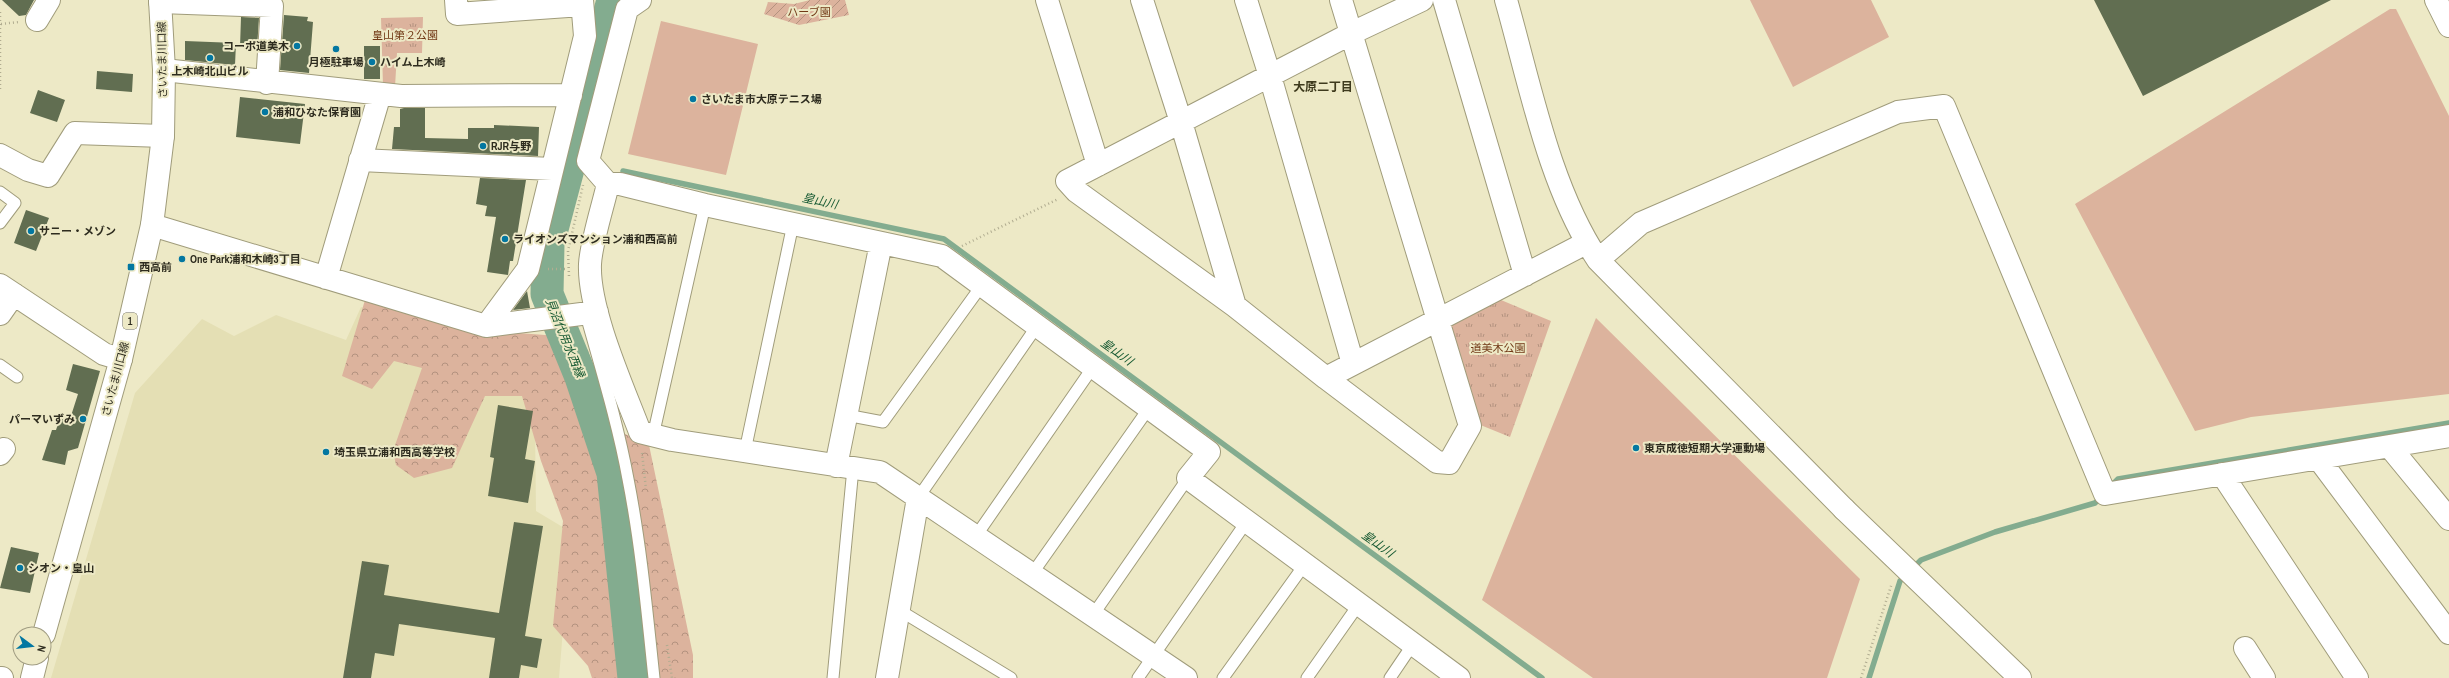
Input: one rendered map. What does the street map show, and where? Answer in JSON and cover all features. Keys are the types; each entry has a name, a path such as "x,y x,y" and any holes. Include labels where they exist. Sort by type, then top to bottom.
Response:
{"street":[{"path":"37,20 49,0"},
{"path":"456,0 457,14 582,3 585,36 528,268 486,326"},
{"path":"640,0 627,9 588,161 608,184 620,184 705,205 942,256 1210,452 1188,478 1459,678"},
{"path":"1047,0 1098,165"},
{"path":"1142,0 1181,122 1235,306"},
{"path":"1246,0 1270,76 1353,364"},
{"path":"1341,0 1352,33 1470,426 1449,463 1437,462 1326,378 1235,306 1076,191 1067,181 1352,33 1422,0"},
{"path":"1444,0 1525,275"},
{"path":"1506,0 1549,154 1573,218 1592,252 1844,508 2020,678"},
{"path":"2436,0 2449,26"},
{"path":"160,1 272,6 267,83"},
{"name":"さいたま川口線","path":"46,626 121,359 152,225 163,136 164,70 160,1"},
{"path":"164,70 267,83 400,96 571,95"},
{"path":"326,278 380,94"},
{"path":"1326,378 1525,275 1592,252 1641,223 1898,112 1944,106 2105,494 2449,436"},
{"path":"0,155 28,170 48,176 75,133 163,136"},
{"path":"360,160 552,169"},
{"path":"608,184 590,263 587,314 640,432 653,436 880,472 1186,678"},
{"path":"152,225 486,326 587,314"},
{"path":"844,467 846,415 881,243"},
{"path":"0,314 7,290 104,354 121,359"},
{"path":"2389,446 2449,519"},
{"path":"2318,458 2449,633"},
{"path":"2222,474 2357,678"},
{"path":"887,678 918,498"},
{"path":"2245,648 2264,678"},
{"path":"32,678 35,666"}],"lane":[{"path":"0,192 15,203 0,223"},
{"path":"653,436 705,205"},
{"path":"744,451 793,224"},
{"path":"846,415 883,422 982,285"},
{"path":"587,314 616,424 628,479 638,537 654,678"},
{"path":"918,498 1037,326"},
{"path":"0,365 17,377"},
{"path":"976,536 1093,367"},
{"path":"1032,574 1149,408"},
{"path":"833,678 844,467"},
{"path":"1093,616 1188,478"},
{"path":"1138,678 1247,522"},
{"path":"1223,678 1305,564"},
{"path":"1307,678 1360,604"},
{"path":"899,610 1011,678"},
{"path":"1390,678 1413,644"}],"path":[{"path":"0,12 0,89"},
{"path":"1,24 16,22"},
{"path":"966,244 1076,191"},
{"path":"1861,678 1898,561"}],"shaded area":[{"name":"埼玉県立浦和西高等学校","path":"361,307 455,336 534,341 536,511 571,532 559,678 51,678 135,393 202,319 234,336 276,315 346,340"}],"green space":[{"name":"ハーブ園","path":"810,0 845,0 849,15 799,25 764,14 768,2 794,4"},
{"path":"1750,0 1871,0 1889,37 1793,87"},
{"path":"2390,9 2396,9 2449,116 2449,394 2251,417 2195,431 2075,204"},
{"name":"皇山第２公園","path":"423,17 422,53 397,53 395,87 383,86 381,18"},
{"name":"さいたま市大原テニス場","path":"661,21 758,44 726,175 628,154"},
{"path":"365,300 462,329 572,337 588,350 610,427 649,445 693,655 693,678 592,678 588,666 553,626 563,521 541,461 522,396 485,396 452,468 414,478 396,465 393,451 422,368 394,361 372,389 342,376"},
{"name":"道美木公園","path":"1501,300 1551,321 1510,437 1478,424 1448,327"},
{"name":"東京成徳短期大学運動場","path":"1596,318 1860,579 1827,678 1593,678 1482,600"}],"building":[{"path":"2,0 34,0 26,15 19,16"},
{"path":"2094,0 2331,0 2143,96"},
{"name":"コーポ道美木","path":"284,15 308,17 307,21 313,22 309,73 280,70"},
{"path":"241,17 259,18 257,48 240,47"},
{"name":"上木崎北山ビル","path":"185,41 236,43 235,65 185,60"},
{"name":"ハイム上木崎","path":"364,46 380,46 380,79 364,79"},
{"path":"97,71 133,74 132,92 96,89"},
{"path":"38,90 65,100 57,122 30,113"},
{"path":"240,97 305,104 300,144 236,137"},
{"name":"RJR与野","path":"425,108 425,138 468,139 468,128 494,128 494,125 539,127 538,156 392,149 394,127 400,127 400,109"},
{"name":"ライオンズマンション浦和西高前","path":"480,178 526,180 513,261 510,261 508,275 487,272 496,217 485,216 487,206 476,204"},
{"name":"サニー・メゾン","path":"26,210 49,218 36,251 14,243"},
{"path":"527,291 530,308 513,310"},
{"path":"73,364 100,371 78,448 68,451 65,465 42,460 52,430 56,430 60,418 70,419 78,394 66,390"},
{"path":"498,405 533,411 525,459 535,461 528,503 488,496 494,458 490,457"},
{"path":"514,522 543,526 525,636 542,639 537,668 521,665 519,678 489,678 495,638 399,624 394,656 375,653 371,678 343,678 362,561 389,565 384,595 499,613"},
{"name":"シオン・皇山","path":"11,547 39,553 30,593 0,588"}],"waterway":[{"name":"見沼代用水西縁","path":"613,0 548,244 547,294 581,377 613,473 634,678"},
{"name":"皇山川","path":"623,171 944,239 1542,678"},
{"path":"2111,486 2118,479 2449,423"},
{"path":"1912,569 1921,560 1995,532 2095,503 2101,497"},
{"path":"1869,678 1900,581 1906,575"}],"place":[{"name":"コーポ道美木","path":"297,46"},
{"name":"月極駐車場","path":"336,49"},
{"name":"上木崎北山ビル","path":"210,58"},
{"name":"ハイム上木崎","path":"372,62"},
{"name":"さいたま市大原テニス場","path":"693,99"},
{"name":"浦和ひなた保育園","path":"265,112"},
{"name":"RJR与野","path":"483,146"},
{"name":"サニー・メゾン","path":"31,231"},
{"name":"ライオンズマンション浦和西高前","path":"505,239"},
{"name":"One Park浦和木崎3丁目","path":"182,259"},
{"name":"西高前","path":"131,267"},
{"name":"パーマいずみ","path":"83,419"},
{"name":"東京成徳短期大学運動場","path":"1636,448"},
{"name":"埼玉県立浦和西高等学校","path":"326,452"},
{"name":"シオン・皇山","path":"20,568"}],"district":[{"name":"大原二丁目","path":"1323,87"}]}
